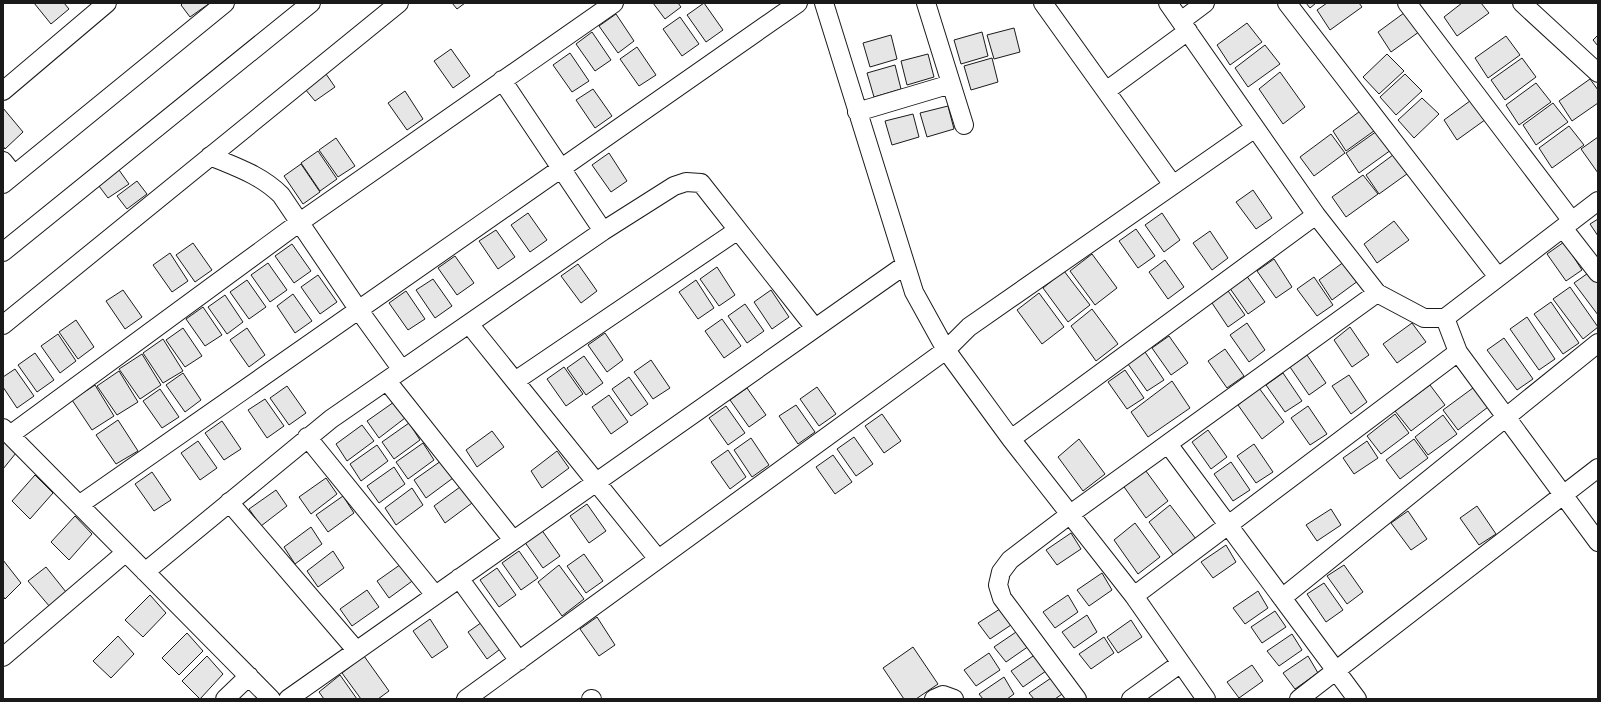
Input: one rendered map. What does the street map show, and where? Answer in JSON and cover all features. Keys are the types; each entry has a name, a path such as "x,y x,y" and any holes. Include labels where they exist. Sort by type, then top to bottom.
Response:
{"street":[{"path":"3,91 107,3"},
{"path":"3,161 9,180 225,3"},
{"path":"3,252 311,3"},
{"path":"3,325 399,3"},
{"path":"271,699 6,432 300,222 614,3"},
{"path":"79,505 561,167 798,3"},
{"path":"824,3 914,292 946,350 1069,515 1134,596 1206,699"},
{"path":"926,3 964,125"},
{"path":"1043,3 1173,185"},
{"path":"1168,3 1316,215 1377,293 1424,318 1445,318 1498,276 1598,202"},
{"path":"1106,91 1185,26 1205,3"},
{"path":"1287,3 1498,276"},
{"path":"1407,3 1568,224 1598,273"},
{"path":"1522,3 1598,72"},
{"path":"502,80 603,232"},
{"path":"857,112 951,84"},
{"path":"466,699 946,350 969,327 1255,128"},
{"path":"210,156 256,175 270,184 281,194 358,309 402,370"},
{"path":"145,572 308,437 402,370 603,232 674,186 686,182 701,183 815,328"},
{"path":"1011,439 1316,215"},
{"path":"515,381 738,230"},
{"path":"288,699 905,265"},
{"path":"1077,699 1002,598 998,585 1001,572 1010,560 1069,515 1377,293"},
{"path":"1445,318 1458,352 1598,542"},
{"path":"469,324 658,559"},
{"path":"1282,598 1598,343"},
{"path":"1134,596 1458,352"},
{"path":"387,381 513,540"},
{"path":"308,437 435,595"},
{"path":"1168,444 1357,699"},
{"path":"1299,699 1598,468"},
{"path":"229,502 356,650"},
{"path":"3,656 126,553"},
{"path":"459,578 519,661"},
{"path":"1131,699 1181,664"},
{"path":"225,699 248,676"},
{"path":"934,699 943,695 954,699"}],"building":[{"path":"34,3 64,3 69,9 51,24"},
{"path":"183,3 210,3 190,17 181,5"},
{"path":"452,3 465,3 457,9"},
{"path":"653,3 678,3 681,7 665,19"},
{"path":"704,3 723,30 706,42 687,15"},
{"path":"1306,3 1316,3 1310,8"},
{"path":"1327,3 1359,3 1362,7 1330,30 1317,10"},
{"path":"1462,3 1481,3 1489,13 1457,36 1444,17"},
{"path":"1408,10 1423,29 1391,52 1378,32"},
{"path":"616,14 634,41 618,53 599,26"},
{"path":"680,17 699,44 682,56 663,29"},
{"path":"1247,23 1262,42 1230,65 1217,45"},
{"path":"1014,28 1020,52 994,59 987,35"},
{"path":"592,32 611,60 595,71 576,44"},
{"path":"982,32 988,56 961,64 954,40"},
{"path":"891,35 897,59 870,67 863,43"},
{"path":"1598,35 1598,46 1593,40"},
{"path":"1506,36 1520,55 1488,78 1475,58"},
{"path":"1265,45 1280,64 1248,87 1235,68"},
{"path":"637,47 656,75 639,86 620,59"},
{"path":"451,49 470,76 453,88 434,61"},
{"path":"570,53 589,81 572,92 553,65"},
{"path":"928,54 934,77 907,85 901,61"},
{"path":"1387,54 1404,71 1379,94 1363,77"},
{"path":"992,58 998,82 971,90 964,66"},
{"path":"1522,58 1536,77 1505,100 1491,80"},
{"path":"895,65 901,89 874,97 867,73"},
{"path":"1280,72 1305,107 1283,124 1259,89"},
{"path":"326,74 335,87 315,101 305,89"},
{"path":"1405,74 1422,91 1396,115 1380,97"},
{"path":"1590,79 1598,90 1598,103 1572,121 1559,101"},
{"path":"1536,83 1551,102 1519,125 1506,105"},
{"path":"593,89 612,116 595,128 576,100"},
{"path":"405,91 423,119 407,130 388,103"},
{"path":"1422,98 1439,114 1414,138 1398,120"},
{"path":"1474,98 1489,117 1457,140 1444,120"},
{"path":"1553,103 1568,122 1536,145 1523,125"},
{"path":"948,106 954,129 927,137 920,113"},
{"path":"3,108 23,132 5,149 3,146"},
{"path":"1363,109 1378,128 1346,151 1333,131"},
{"path":"913,114 919,137 892,145 885,121"},
{"path":"1569,126 1584,145 1552,168 1539,148"},
{"path":"1377,131 1391,150 1359,173 1346,153"},
{"path":"1331,134 1345,153 1314,176 1300,157"},
{"path":"1598,137 1598,173 1581,149"},
{"path":"336,138 355,166 338,177 319,150"},
{"path":"318,151 337,179 320,191 301,163"},
{"path":"1397,152 1411,171 1379,194 1366,175"},
{"path":"609,153 627,181 611,192 592,165"},
{"path":"301,164 320,192 303,204 284,176"},
{"path":"119,170 129,184 108,198 99,186"},
{"path":"1363,175 1378,194 1346,217 1332,197"},
{"path":"137,181 147,194 127,209 117,196"},
{"path":"1253,190 1272,218 1256,229 1236,202"},
{"path":"528,213 547,240 530,252 511,225"},
{"path":"1162,213 1180,240 1164,252 1145,225"},
{"path":"1598,219 1598,236 1590,224"},
{"path":"1394,221 1409,240 1377,263 1364,244"},
{"path":"1136,229 1155,256 1138,268 1119,241"},
{"path":"496,230 515,257 498,269 479,241"},
{"path":"1210,231 1228,258 1212,270 1193,243"},
{"path":"1564,242 1582,270 1566,281 1547,254"},
{"path":"193,243 212,270 195,282 176,255"},
{"path":"292,244 311,271 294,283 275,256"},
{"path":"170,253 188,281 172,292 153,265"},
{"path":"1092,254 1117,288 1095,305 1070,271"},
{"path":"455,256 474,283 457,295 438,268"},
{"path":"1274,259 1292,287 1276,298 1257,271"},
{"path":"1348,259 1362,278 1332,300 1319,280"},
{"path":"1165,260 1184,287 1168,299 1149,272"},
{"path":"268,263 287,290 270,302 251,275"},
{"path":"578,264 597,291 581,303 561,276"},
{"path":"717,267 735,295 719,306 700,279"},
{"path":"1064,271 1090,305 1068,322 1043,288"},
{"path":"1591,271 1598,281 1598,315 1574,283"},
{"path":"318,275 337,302 320,314 301,287"},
{"path":"1246,275 1265,302 1248,314 1229,287"},
{"path":"1314,277 1333,305 1317,316 1297,289"},
{"path":"433,279 452,306 435,318 416,290"},
{"path":"247,280 266,307 249,319 230,292"},
{"path":"696,280 714,308 698,319 679,292"},
{"path":"1570,287 1598,327 1583,339 1553,299"},
{"path":"1226,288 1245,315 1228,327 1210,300"},
{"path":"123,290 142,317 125,329 106,301"},
{"path":"771,290 789,317 772,329 754,302"},
{"path":"406,291 425,319 408,330 389,303"},
{"path":"1039,293 1064,327 1042,344 1017,310"},
{"path":"293,294 312,321 295,333 277,306"},
{"path":"225,295 243,322 227,334 208,307"},
{"path":"1551,302 1579,343 1563,354 1534,314"},
{"path":"745,304 764,331 747,343 728,316"},
{"path":"203,307 222,335 205,346 186,319"},
{"path":"1092,309 1118,344 1096,361 1071,326"},
{"path":"1527,317 1555,359 1539,370 1510,329"},
{"path":"722,319 741,346 724,358 705,331"},
{"path":"76,320 94,347 78,359 59,332"},
{"path":"1247,323 1265,350 1249,362 1230,335"},
{"path":"1412,323 1426,342 1397,363 1383,344"},
{"path":"1350,327 1369,355 1352,367 1334,340"},
{"path":"183,328 202,356 185,367 166,340"},
{"path":"247,328 265,355 249,367 230,340"},
{"path":"605,333 623,360 607,372 588,345"},
{"path":"58,334 76,361 60,373 41,346"},
{"path":"1169,336 1188,363 1171,375 1152,348"},
{"path":"1504,338 1533,379 1517,390 1487,350"},
{"path":"163,339 183,371 163,383 143,353"},
{"path":"1225,349 1244,376 1227,388 1208,361"},
{"path":"1145,352 1164,380 1147,391 1128,364"},
{"path":"35,353 54,380 37,392 18,365"},
{"path":"142,354 161,385 140,399 119,369"},
{"path":"1307,355 1326,383 1309,395 1290,367"},
{"path":"584,356 603,383 586,395 567,368"},
{"path":"651,360 670,388 653,399 634,372"},
{"path":"564,367 583,394 566,406 547,379"},
{"path":"15,369 34,396 17,408 3,387 3,377"},
{"path":"1125,370 1144,398 1127,409 1108,382"},
{"path":"119,371 138,402 117,415 97,386"},
{"path":"183,373 201,400 185,412 166,385"},
{"path":"1283,373 1302,401 1285,412 1266,385"},
{"path":"1349,375 1367,402 1351,414 1332,386"},
{"path":"629,377 648,404 631,416 612,389"},
{"path":"1172,381 1190,408 1148,437 1131,412"},
{"path":"95,385 114,416 92,430 72,400"},
{"path":"1430,385 1445,405 1411,431 1395,411"},
{"path":"1477,385 1492,404 1458,430 1443,410"},
{"path":"287,386 306,413 289,425 270,398"},
{"path":"817,387 836,414 819,426 800,399"},
{"path":"747,388 766,415 749,427 730,400"},
{"path":"1259,388 1284,422 1262,439 1238,405"},
{"path":"160,389 179,417 162,428 143,401"},
{"path":"609,395 628,422 611,434 592,407"},
{"path":"265,399 284,426 267,438 248,410"},
{"path":"394,402 405,418 379,438 367,421"},
{"path":"796,405 815,432 798,444 779,416"},
{"path":"726,406 745,433 728,445 709,418"},
{"path":"1308,406 1327,434 1310,445 1291,418"},
{"path":"882,414 901,441 884,453 865,426"},
{"path":"1395,414 1409,433 1381,454 1367,436"},
{"path":"1443,415 1457,434 1428,455 1415,437"},
{"path":"118,420 138,451 116,464 96,435"},
{"path":"222,421 241,449 224,460 205,433"},
{"path":"409,423 420,440 394,459 382,442"},
{"path":"362,425 374,441 347,461 336,444"},
{"path":"1208,430 1227,457 1211,469 1192,442"},
{"path":"492,431 504,447 477,467 466,450"},
{"path":"854,437 873,464 856,476 837,449"},
{"path":"751,438 769,465 752,477 734,450"},
{"path":"3,439 16,453 3,469"},
{"path":"1079,439 1105,474 1083,491 1058,457"},
{"path":"1414,439 1428,458 1400,479 1386,460"},
{"path":"198,441 217,468 200,480 181,453"},
{"path":"1367,441 1378,458 1354,474 1343,458"},
{"path":"423,443 434,460 408,479 396,462"},
{"path":"1254,444 1273,472 1256,483 1237,456"},
{"path":"377,445 388,461 361,481 350,464"},
{"path":"728,450 746,477 730,489 711,462"},
{"path":"557,451 569,468 542,488 531,471"},
{"path":"833,455 852,482 835,494 816,467"},
{"path":"441,461 453,478 426,498 414,480"},
{"path":"1231,462 1250,490 1233,501 1214,474"},
{"path":"394,467 405,484 379,503 367,486"},
{"path":"1143,467 1168,501 1146,518 1122,484"},
{"path":"152,472 171,500 154,511 135,484"},
{"path":"35,475 53,493 30,519 12,501"},
{"path":"326,478 337,494 311,514 299,497"},
{"path":"460,487 472,503 445,523 434,506"},
{"path":"412,488 423,505 396,525 385,508"},
{"path":"276,490 287,506 261,526 249,509"},
{"path":"343,496 354,513 328,532 316,515"},
{"path":"587,504 606,531 589,543 570,516"},
{"path":"1170,505 1196,539 1174,556 1149,522"},
{"path":"1477,506 1496,534 1479,545 1460,518"},
{"path":"1331,509 1341,525 1317,541 1306,525"},
{"path":"1408,511 1427,539 1411,550 1391,523"},
{"path":"75,516 92,534 69,560 51,542"},
{"path":"1135,523 1160,557 1138,574 1114,540"},
{"path":"311,527 322,544 295,564 284,547"},
{"path":"541,529 560,556 543,568 524,541"},
{"path":"1071,533 1081,549 1057,565 1046,550"},
{"path":"1226,545 1236,562 1213,578 1201,562"},
{"path":"333,551 344,568 318,587 307,571"},
{"path":"519,551 538,578 521,590 502,563"},
{"path":"584,554 603,581 586,593 567,566"},
{"path":"3,560 21,583 5,599 3,596"},
{"path":"404,562 415,579 389,598 377,581"},
{"path":"559,565 584,599 562,616 538,582"},
{"path":"1344,565 1363,592 1347,604 1327,576"},
{"path":"46,567 66,592 50,607 28,581"},
{"path":"497,568 516,595 499,607 480,580"},
{"path":"1102,573 1112,590 1089,606 1077,590"},
{"path":"1324,583 1343,610 1326,622 1307,594"},
{"path":"367,590 379,607 352,626 340,609"},
{"path":"1258,591 1268,608 1245,624 1233,608"},
{"path":"150,595 166,613 143,637 125,620"},
{"path":"1068,595 1078,612 1055,628 1043,612"},
{"path":"1003,607 1014,623 990,639 978,623"},
{"path":"1275,611 1286,627 1262,643 1251,627"},
{"path":"1087,615 1097,632 1074,648 1062,632"},
{"path":"597,617 615,645 599,656 580,629"},
{"path":"430,619 448,647 432,658 413,631"},
{"path":"485,620 503,647 487,659 468,632"},
{"path":"1131,620 1142,637 1118,653 1107,637"},
{"path":"1019,630 1029,646 1006,662 994,647"},
{"path":"187,633 203,651 179,675 162,658"},
{"path":"1292,634 1302,650 1279,666 1267,651"},
{"path":"118,636 134,654 111,678 93,661"},
{"path":"1104,637 1114,653 1091,669 1079,654"},
{"path":"913,647 938,684 916,699 904,699 883,668"},
{"path":"989,653 1000,670 976,686 964,670"},
{"path":"1036,654 1046,671 1023,687 1011,671"},
{"path":"207,656 223,674 200,699 182,681"},
{"path":"364,656 389,691 378,699 361,699 342,673"},
{"path":"1308,656 1318,673 1295,689 1283,673"},
{"path":"1252,665 1263,681 1239,698 1227,682"},
{"path":"340,675 357,699 324,699 319,692"},
{"path":"1054,676 1065,692 1055,699 1034,699 1029,693"},
{"path":"1004,677 1014,694 1007,699 983,699 979,694"}]}
